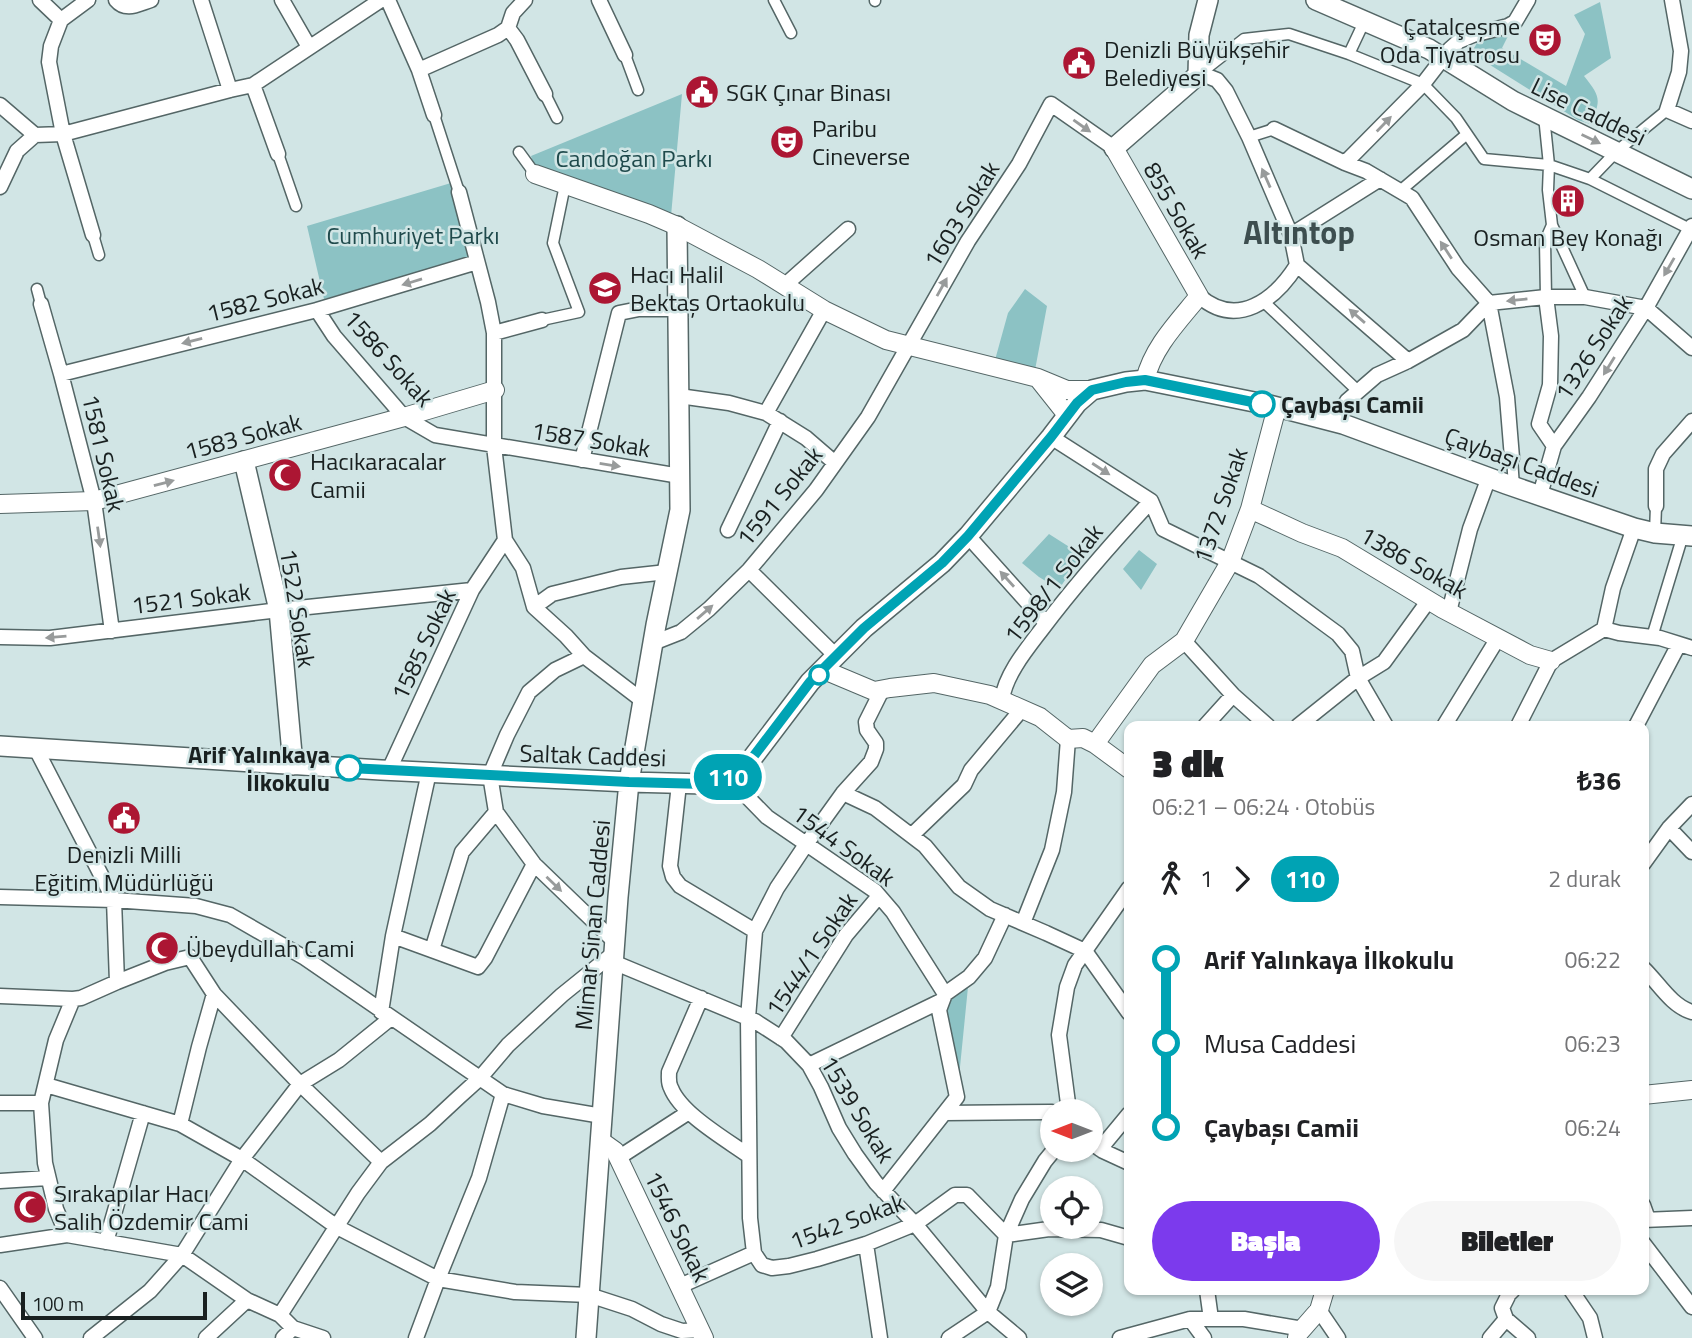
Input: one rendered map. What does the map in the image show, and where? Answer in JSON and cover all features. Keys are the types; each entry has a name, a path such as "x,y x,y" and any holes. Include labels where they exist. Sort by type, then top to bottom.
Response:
{"main road":[{"path":"1114,148 1198,75 1199,35 1208,0"},
{"name":"Lise Caddesi","path":"1316,0 1357,11 1429,49 1513,101 1692,189"},
{"name":"Mimar Sinan Caddesi","path":"586,1338 629,782 680,510 677,226"},
{"name":"Çaybaşı Caddesi","path":"1092,390 1145,380 1335,421 1634,528 1655,533 1688,535"},
{"path":"1067,415 1092,390"},
{"name":"Saltak Caddesi","path":"0,746 293,765 629,782 705,784 728,777 750,761 810,682 864,628 942,563 968,536 1067,415"},
{"name":"1522 Sokak","path":"244,461 279,610 293,765"}],"street":[{"path":"40,0 61,20"},
{"path":"88,0 61,20 51,46 49,62 63,134 99,255"},
{"path":"116,0 121,6 128,8 151,0"},
{"path":"201,0 230,90"},
{"path":"282,0 309,47"},
{"path":"0,187 17,151 36,135 63,134 253,85 381,0"},
{"path":"388,0 419,70 454,175 488,302 494,333 494,446 505,540 523,568 534,607 584,656 643,701"},
{"path":"419,70 498,35 508,28 513,13 524,0"},
{"path":"599,0 638,90"},
{"path":"775,0 791,33"},
{"path":"1345,163 1423,84 1442,57 1459,41 1515,22 1528,0"},
{"path":"1590,178 1617,151 1667,110 1686,52 1672,0"},
{"path":"1349,54 1357,11"},
{"path":"508,28 517,40 557,118"},
{"path":"1198,75 1244,38 1289,34 1349,54 1423,84 1456,118 1483,159 1549,165 1590,178 1691,229"},
{"path":"1198,75 1217,80 1226,91 1291,235 1297,265 1408,361"},
{"path":"253,85 296,206"},
{"name":"1603 Sokak","path":"909,347 968,242 1019,164 1051,104 1114,148"},
{"path":"0,105 36,135"},
{"path":"1667,110 1692,121"},
{"path":"1544,116 1552,225 1586,297"},
{"path":"1249,137 1274,129 1366,171 1412,198 1458,268 1489,303 1507,397 1514,487"},
{"path":"1400,191 1467,134"},
{"name":"855 Sokak","path":"1114,148 1199,296"},
{"path":"519,152 535,174"},
{"name":"Çaybaşı Caddesi","path":"535,174 677,226 758,269 824,310 886,340 1038,378 1067,390 1092,390"},
{"path":"1291,235 1380,179"},
{"path":"494,333 579,312 553,243 565,185"},
{"path":"1552,225 1545,242 1546,297 1551,336 1550,385 1539,424 1554,446"},
{"path":"784,286 848,229"},
{"name":"1326 Sokak","path":"1540,495 1554,446 1646,308 1691,229"},
{"name":"1582 Sokak","path":"61,374 317,310 477,262"},
{"path":"1145,380 1156,351 1199,296 1209,305 1244,311 1263,300 1289,277 1297,265"},
{"name":"1581 Sokak","path":"37,289 94,501 112,631"},
{"path":"1335,421 1347,401 1377,375 1463,330 1489,303 1546,297 1586,297 1646,308 1692,348"},
{"path":"1263,300 1359,391"},
{"path":"582,460 619,313 639,309 678,309"},
{"name":"1586 Sokak","path":"317,310 334,336 404,417 435,435 494,446"},
{"path":"766,413 824,310"},
{"name":"1591 Sokak","path":"653,643 681,632 749,570 816,490 868,418 909,347"},
{"path":"1038,378 1067,415"},
{"name":"1583 Sokak","path":"0,503 12,505 94,501 495,390"},
{"path":"679,396 729,403 766,413 806,438 835,463"},
{"name":"1372 Sokak","path":"1095,744 1152,665 1184,641 1230,562 1250,509 1277,407"},
{"path":"728,530 780,421"},
{"path":"1655,533 1656,469 1663,454 1692,421"},
{"path":"1051,437 1151,500 1163,528 1259,576 1338,634 1352,651 1358,678 1382,721"},
{"name":"1587 Sokak","path":"494,446 680,476"},
{"path":"1449,612 1470,529 1489,477"},
{"name":"1598/1 Sokak","path":"1002,699 1004,687 1046,623 1087,570 1151,500"},
{"name":"1386 Sokak","path":"1250,509 1342,548 1449,612 1530,655 1551,661"},
{"path":"1604,629 1613,588 1634,528"},
{"path":"1652,637 1688,535"},
{"path":"968,536 1046,623"},
{"name":"1585 Sokak","path":"389,770 472,590 505,540"},
{"path":"749,570 830,664 874,691 934,683 1002,699 1040,716 1068,739 1083,738 1095,744 1124,765"},
{"path":"534,607 552,594 563,591 621,577 667,572"},
{"name":"1521 Sokak","path":"0,637 50,638 472,590"},
{"path":"1304,721 1358,678 1384,662 1429,600"},
{"path":"1521,721 1551,661 1604,629 1686,646 1639,721"},
{"path":"1447,721 1498,638"},
{"path":"1184,641 1233,695 1262,721"},
{"path":"280,1315 358,1193 381,1162 430,1124 480,1078 508,1045 614,952 534,864 496,812 491,775 507,735 529,692 555,670 584,656"},
{"path":"679,783 670,866 673,877 680,886 755,931 777,888 807,844 843,793 871,762 876,743 867,730 866,722 882,690"},
{"path":"1210,721 1233,695"},
{"path":"912,835 964,785 971,770 1022,709"},
{"path":"1023,923 1052,850 1064,792 1068,739"},
{"path":"36,749 114,900 117,982"},
{"path":"98,1336 150,1291 182,1255 242,1159 300,1084 339,1060 386,1015 393,936 429,772"},
{"name":"1544 Sokak","path":"728,777 767,817 875,891 893,912 943,997 939,1010 957,1097 945,1113"},
{"path":"843,793 875,808 912,835 925,846 959,887 990,909 1085,951 1124,1006"},
{"path":"1649,854 1692,804"},
{"path":"432,950 462,852 496,812"},
{"path":"1669,828 1692,852"},
{"path":"393,936 478,967 534,864"},
{"path":"1067,1099 1059,1035 1067,987 1075,965 1124,895"},
{"name":"1544/1 Sokak","path":"782,1038 846,935 879,896"},
{"path":"0,897 114,900 195,906 230,915 305,958 503,1094 543,1106 603,1116"},
{"path":"809,1065 943,997 969,976 985,958 1005,915"},
{"name":"1542 Sokak","path":"755,931 748,1018 750,1219 754,1253 762,1265 772,1268 789,1266 866,1244 915,1224 954,1195 960,1194 967,1195 1006,1235"},
{"name":"1539 Sokak","path":"614,952 701,998 755,1021 786,1041 809,1065 839,1128 883,1191 915,1224 988,1312 1001,1333 1019,1338"},
{"path":"0,996 81,998 165,963 190,957 214,995 300,1084 381,1162"},
{"path":"1649,974 1677,1004 1692,1012"},
{"path":"180,1124 214,995"},
{"path":"701,998 669,1072 668,1082 677,1101 689,1112 749,1156"},
{"path":"67,1235 56,1209 45,1163 41,1104 56,1040 73,999"},
{"path":"46,1085 180,1124 242,1159 337,1227 438,1279 515,1292 589,1296 632,1310 661,1324 703,1334"},
{"path":"1649,1094 1692,1090"},
{"path":"416,1338 479,1178 503,1094"},
{"path":"0,1103 41,1104"},
{"path":"618,1158 689,1112"},
{"path":"883,1191 945,1113 1040,1112"},
{"path":"106,1242 143,1113"},
{"path":"1103,1138 1124,1119"},
{"name":"1546 Sokak","path":"601,1142 615,1151 703,1334"},
{"path":"1103,1150 1124,1160"},
{"path":"949,1338 988,1312 998,1287 1006,1235 1022,1199 1044,1162"},
{"path":"0,1181 48,1178"},
{"path":"1649,1215 1692,1218"},
{"path":"1006,1235 1049,1229 1080,1229 1101,1230 1124,1237"},
{"path":"0,1245 67,1235 182,1255 247,1300 280,1315 288,1333 323,1338"},
{"path":"866,1244 880,1338"},
{"path":"1649,1251 1692,1307"},
{"path":"680,1286 754,1253"},
{"path":"0,1288 35,1338"},
{"path":"1208,1295 1211,1320"},
{"path":"1120,1338 1190,1320 1244,1320 1300,1334 1319,1310 1324,1295"},
{"path":"1508,1295 1502,1308 1506,1319 1528,1338"},
{"path":"1574,1295 1590,1318 1595,1338"},
{"path":"206,1338 247,1300"},
{"path":"1319,1310 1338,1338"},
{"path":"1490,1338 1506,1319"},
{"path":"1190,1320 1204,1338"}],"green space":[{"path":"1600,2 1611,58 1584,76 1596,94 1598,104 1590,124 1578,120 1471,53 1483,33 1510,32 1502,48 1566,86 1585,34 1574,15"},
{"name":"Candoğan Parkı","path":"682,94 671,216 536,171 531,156"},
{"name":"Cumhuriyet Parkı","path":"451,183 471,259 324,299 307,226"},
{"path":"1025,289 1047,306 1035,370 995,360 1008,313"},
{"path":"1049,534 1082,555 1059,589 1022,563"},
{"path":"1139,550 1157,564 1141,590 1123,569"},
{"path":"969,977 957,1097 941,1001"}],"bus line":[{"name":"110","path":"349,768 705,784 728,777 750,761 810,682 864,628 942,563 968,536 1077,403 1092,390 1145,380 1262,404"}],"place":[{"name":"Çatalçeşme Oda Tiyatrosu","path":"1545,40"},
{"name":"Denizli Büyükşehir Belediyesi","path":"1079,63"},
{"name":"SGK Çınar Binası","path":"702,92"},
{"name":"Paribu Cineverse","path":"787,142"},
{"name":"Osman Bey Konağı","path":"1568,201"},
{"name":"Hacı Halil Bektaş Ortaokulu","path":"605,288"},
{"name":"Çaybaşı Camii","path":"1262,404"},
{"name":"Hacıkaracalar Camii","path":"285,475"},
{"name":"Arif Yalınkaya İlkokulu","path":"349,768"},
{"name":"Denizli Milli Eğitim Müdürlüğü","path":"124,818"},
{"name":"Übeydullah Cami","path":"162,948"},
{"name":"Sırakapılar Hacı Salih Özdemir Cami","path":"30,1207"}],"district":[{"name":"Altıntop","path":"1299,232"}]}
